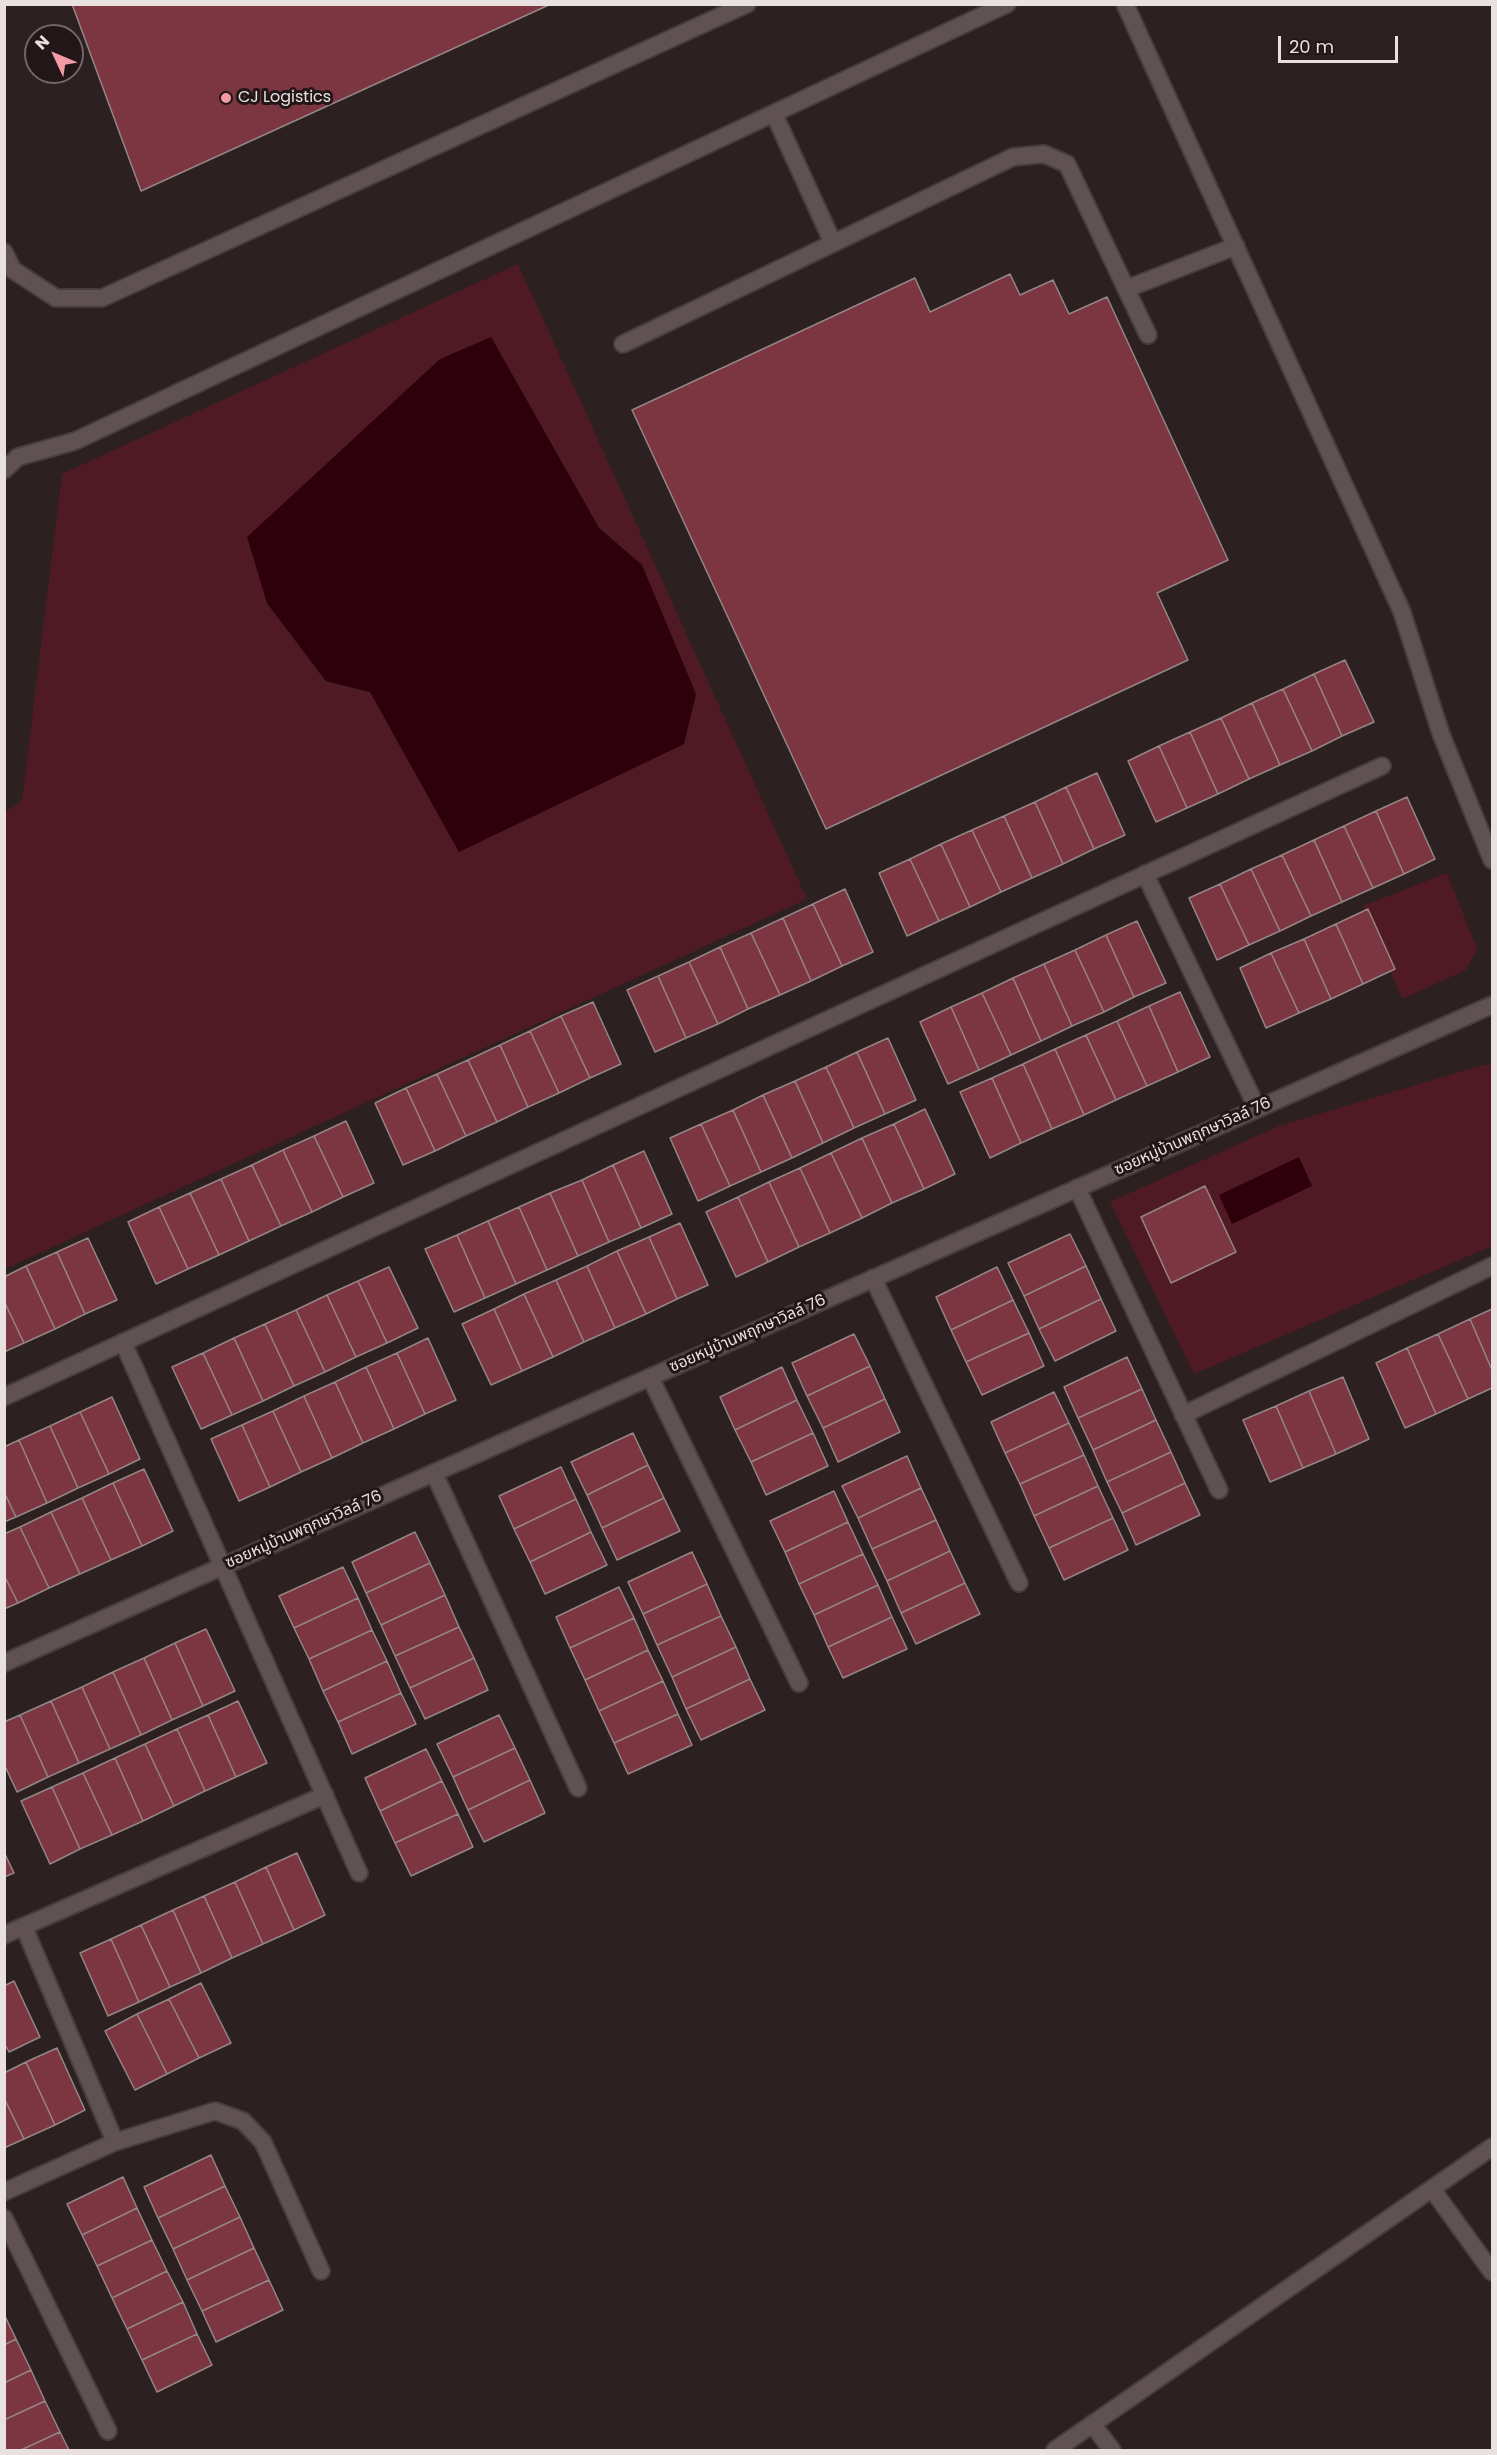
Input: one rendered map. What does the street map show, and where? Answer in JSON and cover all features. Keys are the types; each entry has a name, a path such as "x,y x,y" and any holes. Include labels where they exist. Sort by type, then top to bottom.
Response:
{"street":[{"path":"4,252 13,270 56,298 102,298 747,4"},
{"path":"4,470 18,457 75,441 1007,4"},
{"path":"1125,4 1402,612 1441,734 1492,860"},
{"path":"774,114 833,243"},
{"path":"623,344 1013,157 1044,154 1067,164 1148,335"},
{"path":"1126,289 1236,246"},
{"path":"4,1397 1382,766"},
{"path":"1145,874 1257,1108"},
{"name":"ซอยหมู่บ้านพฤกษาวิลล์ 76","path":"4,1663 1492,1005"},
{"path":"1077,1188 1219,1491"},
{"path":"1183,1414 1492,1266"},
{"path":"873,1278 1019,1583"},
{"path":"123,1342 359,1873"},
{"path":"650,1377 799,1683"},
{"path":"434,1473 578,1788"},
{"path":"4,1935 325,1795"},
{"path":"24,1927 115,2142"},
{"path":"4,2192 115,2142 214,2111 243,2121 262,2142 321,2271"},
{"path":"1054,2451 1492,2147"},
{"path":"1432,2189 1492,2272"},
{"path":"4,2218 108,2431"},
{"path":"1092,2424 1112,2451"}],"shaded area":[{"path":"518,264 807,899 5,1269 5,812 22,801 62,474","holes":["491,337 599,528 642,565 459,852 370,692 325,681 267,603"]},
{"path":"491,337 599,528 642,565 696,694 684,744 459,852 370,692 326,681 267,603 247,537 440,359"},
{"path":"1447,873 1477,949 1466,970 1402,999 1363,906"},
{"path":"1483,1065 1492,1065 1492,1246 1194,1374 1110,1202 1279,1126"},
{"path":"1299,1157 1312,1186 1232,1224 1219,1195"}],"building":[{"name":"CJ Logistics","path":"72,4 551,4 141,191 84,37 84,24 79,24"},
{"path":"1010,274 1020,295 1053,280 1069,314 1107,297 1228,560 1157,593 1188,660 826,829 632,410 915,278 930,312"},
{"path":"1345,660 1374,722 1342,736 1314,674"},
{"path":"1314,674 1342,736 1312,751 1283,689"},
{"path":"1283,689 1312,751 1280,765 1252,703"},
{"path":"1252,703 1280,765 1249,779 1221,718"},
{"path":"1221,718 1249,779 1218,794 1190,732"},
{"path":"1190,732 1218,794 1187,808 1159,746"},
{"path":"1159,746 1187,808 1156,822 1128,761"},
{"path":"1097,773 1125,835 1094,849 1066,787"},
{"path":"1066,787 1094,849 1063,864 1035,802"},
{"path":"1407,797 1435,859 1404,874 1376,811"},
{"path":"1035,802 1063,864 1032,878 1004,816"},
{"path":"1376,811 1404,874 1373,888 1344,826"},
{"path":"1004,816 1032,878 1001,892 972,830"},
{"path":"1344,826 1373,888 1342,902 1314,840"},
{"path":"972,830 1001,892 970,907 941,844"},
{"path":"1314,840 1342,902 1311,916 1282,855"},
{"path":"941,844 970,907 939,921 910,859"},
{"path":"1282,855 1311,916 1280,931 1251,869"},
{"path":"910,859 939,921 907,936 879,873"},
{"path":"1251,869 1280,931 1249,945 1220,884"},
{"path":"1220,884 1249,945 1217,960 1189,898"},
{"path":"845,889 873,952 842,966 813,904"},
{"path":"813,904 842,966 811,981 783,918"},
{"path":"1368,909 1395,969 1363,984 1336,924"},
{"path":"783,918 811,981 780,995 751,933"},
{"path":"1137,921 1166,983 1134,997 1106,935"},
{"path":"1336,924 1363,984 1331,999 1304,939"},
{"path":"751,933 780,995 748,1009 720,947"},
{"path":"1106,935 1134,997 1104,1012 1075,950"},
{"path":"1304,939 1331,999 1299,1013 1271,953"},
{"path":"720,947 748,1009 718,1024 689,962"},
{"path":"1075,950 1104,1012 1072,1026 1044,964"},
{"path":"1271,953 1299,1013 1266,1028 1240,968"},
{"path":"689,962 718,1024 686,1038 658,976"},
{"path":"1044,964 1072,1026 1041,1041 1013,978"},
{"path":"658,976 686,1038 655,1052 627,990"},
{"path":"1013,978 1041,1041 1011,1055 982,993"},
{"path":"1180,992 1210,1057 1178,1072 1149,1006"},
{"path":"982,993 1011,1055 979,1070 951,1007"},
{"path":"593,1002 621,1064 590,1078 561,1016"},
{"path":"1149,1006 1178,1072 1147,1086 1117,1021"},
{"path":"951,1007 979,1070 948,1084 920,1022"},
{"path":"561,1016 590,1078 559,1093 530,1031"},
{"path":"1117,1021 1147,1086 1116,1100 1086,1035"},
{"path":"530,1031 559,1093 528,1107 500,1045"},
{"path":"1086,1035 1116,1100 1084,1115 1055,1049"},
{"path":"888,1038 916,1100 885,1114 857,1052"},
{"path":"500,1045 528,1107 497,1122 468,1060"},
{"path":"1055,1049 1084,1115 1052,1129 1023,1064"},
{"path":"857,1052 885,1114 854,1128 826,1067"},
{"path":"468,1060 497,1122 466,1136 437,1074"},
{"path":"1023,1064 1052,1129 1021,1143 992,1078"},
{"path":"826,1067 854,1128 823,1143 795,1081"},
{"path":"437,1074 466,1136 435,1151 406,1088"},
{"path":"992,1078 1021,1143 990,1158 960,1092"},
{"path":"795,1081 823,1143 792,1158 763,1095"},
{"path":"406,1088 435,1151 403,1165 375,1103"},
{"path":"763,1095 792,1158 761,1172 733,1110"},
{"path":"925,1109 955,1174 924,1189 894,1124"},
{"path":"733,1110 761,1172 730,1186 701,1124"},
{"path":"346,1121 374,1183 343,1197 314,1136"},
{"path":"701,1124 730,1186 698,1201 670,1138"},
{"path":"894,1124 924,1189 892,1203 862,1138"},
{"path":"314,1136 343,1197 312,1212 283,1150"},
{"path":"862,1138 892,1203 862,1218 831,1153"},
{"path":"283,1150 312,1212 281,1226 252,1165"},
{"path":"644,1151 672,1214 641,1228 613,1165"},
{"path":"831,1153 862,1218 830,1233 800,1168"},
{"path":"252,1165 281,1226 249,1241 221,1179"},
{"path":"613,1165 641,1228 609,1242 582,1180"},
{"path":"800,1168 830,1233 799,1247 769,1182"},
{"path":"221,1179 249,1241 219,1255 190,1193"},
{"path":"582,1180 609,1242 578,1256 550,1193"},
{"path":"769,1182 799,1247 768,1262 738,1197"},
{"path":"1205,1186 1236,1252 1171,1283 1141,1217"},
{"path":"190,1193 219,1255 188,1269 159,1207"},
{"path":"550,1193 578,1256 547,1270 519,1207"},
{"path":"738,1197 768,1262 736,1277 706,1212"},
{"path":"159,1207 188,1269 156,1284 128,1222"},
{"path":"519,1207 547,1270 516,1284 488,1221"},
{"path":"488,1221 516,1284 485,1298 457,1235"},
{"path":"680,1223 708,1285 677,1299 649,1237"},
{"path":"1070,1234 1086,1266 1024,1296 1008,1263"},
{"path":"457,1235 485,1298 454,1312 425,1249"},
{"path":"649,1237 677,1299 646,1314 617,1251"},
{"path":"88,1238 117,1300 85,1314 57,1252"},
{"path":"617,1251 646,1314 615,1328 587,1266"},
{"path":"57,1252 85,1314 55,1329 26,1266"},
{"path":"26,1266 55,1329 24,1343 4,1301 4,1277"},
{"path":"587,1266 615,1328 584,1342 556,1280"},
{"path":"1086,1266 1101,1299 1039,1329 1024,1296"},
{"path":"389,1267 418,1328 387,1343 358,1281"},
{"path":"997,1267 1013,1300 951,1330 936,1297"},
{"path":"556,1280 584,1342 553,1357 524,1294"},
{"path":"358,1281 387,1343 356,1357 327,1295"},
{"path":"524,1294 553,1357 522,1371 494,1309"},
{"path":"327,1295 356,1357 325,1372 296,1310"},
{"path":"1101,1299 1116,1331 1055,1361 1039,1329"},
{"path":"1013,1300 1029,1333 966,1362 951,1330"},
{"path":"4,1301 24,1343 4,1352"},
{"path":"494,1309 522,1371 491,1385 462,1324"},
{"path":"1492,1309 1492,1370 1470,1319"},
{"path":"296,1310 325,1372 294,1386 265,1324"},
{"path":"1470,1319 1492,1370 1492,1388 1468,1399 1438,1334"},
{"path":"265,1324 294,1386 263,1401 234,1338"},
{"path":"1029,1333 1044,1366 982,1395 966,1362"},
{"path":"854,1334 870,1366 807,1396 792,1363"},
{"path":"1438,1334 1468,1399 1436,1414 1407,1348"},
{"path":"234,1338 263,1401 232,1415 203,1353"},
{"path":"428,1338 456,1400 425,1414 397,1353"},
{"path":"1407,1348 1436,1414 1405,1428 1376,1363"},
{"path":"203,1353 232,1415 201,1429 172,1367"},
{"path":"397,1353 425,1414 394,1429 366,1367"},
{"path":"1127,1357 1142,1389 1078,1418 1064,1387"},
{"path":"870,1366 885,1399 823,1428 807,1396"},
{"path":"366,1367 394,1429 363,1443 335,1382"},
{"path":"782,1367 797,1400 735,1430 720,1397"},
{"path":"1343,1377 1369,1439 1336,1454 1309,1391"},
{"path":"335,1382 363,1443 332,1458 304,1396"},
{"path":"1142,1389 1156,1420 1093,1450 1078,1418"},
{"path":"1309,1391 1336,1454 1303,1468 1276,1406"},
{"path":"1054,1392 1069,1423 1005,1453 991,1422"},
{"path":"304,1396 332,1458 301,1472 273,1411"},
{"path":"112,1397 140,1459 109,1474 80,1412"},
{"path":"885,1399 900,1432 838,1462 823,1428"},
{"path":"797,1400 813,1433 751,1462 735,1430"},
{"path":"1276,1406 1303,1468 1270,1482 1243,1420"},
{"path":"273,1411 301,1472 270,1487 242,1425"},
{"path":"80,1412 109,1474 78,1488 50,1426"},
{"path":"1156,1420 1171,1452 1107,1482 1093,1450"},
{"path":"1069,1423 1084,1455 1020,1484 1005,1453"},
{"path":"242,1425 270,1487 239,1501 211,1439"},
{"path":"50,1426 78,1488 47,1503 19,1440"},
{"path":"633,1433 648,1465 587,1495 571,1462"},
{"path":"813,1433 828,1466 766,1495 751,1462"},
{"path":"19,1440 47,1503 16,1517 4,1492 4,1447"},
{"path":"1171,1452 1185,1483 1122,1513 1107,1482"},
{"path":"1084,1455 1098,1486 1034,1516 1020,1484"},
{"path":"907,1456 921,1488 858,1518 842,1486"},
{"path":"648,1465 664,1498 602,1528 587,1495"},
{"path":"561,1467 576,1499 514,1529 499,1496"},
{"path":"144,1469 173,1531 142,1546 113,1483"},
{"path":"113,1483 142,1546 111,1560 82,1498"},
{"path":"1185,1483 1200,1515 1136,1545 1122,1513"},
{"path":"1098,1486 1113,1518 1049,1548 1034,1516"},
{"path":"921,1488 936,1520 872,1549 858,1518"},
{"path":"834,1491 848,1522 785,1552 770,1521"},
{"path":"4,1492 16,1517 4,1522"},
{"path":"82,1498 111,1560 80,1574 51,1512"},
{"path":"664,1498 680,1531 617,1560 602,1528"},
{"path":"576,1499 591,1532 530,1562 514,1529"},
{"path":"51,1512 80,1574 49,1588 20,1527"},
{"path":"1113,1518 1128,1550 1064,1580 1049,1548"},
{"path":"936,1520 950,1551 887,1581 872,1549"},
{"path":"848,1522 863,1554 799,1584 785,1552"},
{"path":"20,1527 49,1588 18,1603 4,1575 4,1534"},
{"path":"415,1532 430,1563 366,1593 352,1562"},
{"path":"591,1532 607,1565 545,1594 530,1562"},
{"path":"950,1551 965,1583 901,1613 887,1581"},
{"path":"692,1552 707,1584 643,1614 628,1582"},
{"path":"863,1554 878,1585 814,1615 799,1584"},
{"path":"430,1563 445,1595 381,1625 366,1593"},
{"path":"343,1567 358,1598 294,1628 279,1596"},
{"path":"4,1575 18,1603 4,1609"},
{"path":"965,1583 980,1614 916,1644 901,1613"},
{"path":"707,1584 721,1616 657,1645 643,1614"},
{"path":"878,1585 892,1617 828,1647 814,1615"},
{"path":"619,1587 634,1618 570,1648 556,1617"},
{"path":"445,1595 459,1627 395,1656 381,1625"},
{"path":"358,1598 372,1630 309,1659 294,1628"},
{"path":"721,1616 736,1647 672,1677 657,1645"},
{"path":"892,1617 907,1649 843,1678 828,1647"},
{"path":"634,1618 648,1650 585,1680 570,1648"},
{"path":"459,1627 474,1658 410,1688 395,1656"},
{"path":"206,1629 235,1691 203,1706 175,1643"},
{"path":"372,1630 387,1661 323,1691 309,1659"},
{"path":"175,1643 203,1706 172,1720 144,1658"},
{"path":"736,1647 750,1679 686,1709 672,1677"},
{"path":"648,1650 663,1681 599,1711 585,1680"},
{"path":"144,1658 172,1720 141,1735 113,1672"},
{"path":"474,1658 488,1690 425,1719 410,1688"},
{"path":"387,1661 401,1693 338,1722 323,1691"},
{"path":"113,1672 141,1735 110,1749 82,1687"},
{"path":"750,1679 765,1710 701,1740 686,1709"},
{"path":"663,1681 678,1714 614,1743 599,1711"},
{"path":"82,1687 110,1749 79,1763 51,1701"},
{"path":"401,1693 416,1724 352,1754 338,1722"},
{"path":"51,1701 79,1763 48,1777 20,1715"},
{"path":"238,1701 267,1763 236,1777 208,1715"},
{"path":"678,1714 692,1745 628,1774 614,1743"},
{"path":"20,1715 48,1777 17,1792 4,1764 4,1722"},
{"path":"208,1715 236,1777 205,1791 177,1729"},
{"path":"499,1715 515,1748 453,1777 437,1744"},
{"path":"177,1729 205,1791 174,1806 145,1744"},
{"path":"145,1744 174,1806 143,1821 115,1758"},
{"path":"515,1748 530,1780 468,1810 453,1777"},
{"path":"426,1749 442,1781 380,1811 365,1778"},
{"path":"115,1758 143,1821 112,1835 83,1773"},
{"path":"83,1773 112,1835 80,1849 52,1787"},
{"path":"530,1780 545,1813 484,1842 468,1810"},
{"path":"442,1781 458,1814 395,1843 380,1811"},
{"path":"52,1787 80,1849 50,1864 21,1801"},
{"path":"458,1814 473,1847 411,1876 395,1843"},
{"path":"4,1852 14,1873 4,1877"},
{"path":"297,1853 325,1915 294,1930 266,1867"},
{"path":"266,1867 294,1930 263,1944 235,1882"},
{"path":"235,1882 263,1944 232,1958 204,1896"},
{"path":"204,1896 232,1958 201,1973 173,1910"},
{"path":"173,1910 201,1973 170,1987 141,1925"},
{"path":"141,1925 170,1987 139,2002 111,1939"},
{"path":"111,1939 139,2002 108,2016 80,1953"},
{"path":"14,1981 40,2037 9,2052 4,2043 4,1986"},
{"path":"201,1983 231,2043 199,2058 169,1999"},
{"path":"169,1999 199,2058 167,2074 137,2014"},
{"path":"137,2014 167,2074 135,2090 105,2031"},
{"path":"57,2048 85,2110 55,2125 26,2062"},
{"path":"26,2062 55,2125 24,2139 4,2098 4,2073"},
{"path":"4,2098 24,2139 4,2148"},
{"path":"211,2155 225,2186 158,2218 144,2187"},
{"path":"123,2177 137,2208 82,2235 67,2204"},
{"path":"225,2186 240,2217 173,2249 158,2218"},
{"path":"137,2208 152,2240 97,2266 82,2235"},
{"path":"240,2217 254,2248 187,2280 173,2249"},
{"path":"152,2240 167,2271 112,2298 97,2266"},
{"path":"254,2248 269,2280 202,2311 187,2280"},
{"path":"167,2271 183,2302 127,2329 112,2298"},
{"path":"269,2280 283,2310 216,2342 202,2311"},
{"path":"183,2302 197,2334 142,2360 127,2329"},
{"path":"4,2314 16,2339 4,2345"},
{"path":"197,2334 212,2365 157,2392 142,2360"},
{"path":"16,2339 31,2370 4,2383 4,2345"},
{"path":"31,2370 45,2401 4,2420 4,2383"},
{"path":"45,2401 60,2432 21,2450 4,2450 4,2420"},
{"path":"60,2432 69,2450 21,2450"}],"place":[{"name":"CJ Logistics","path":"226,98"}]}
